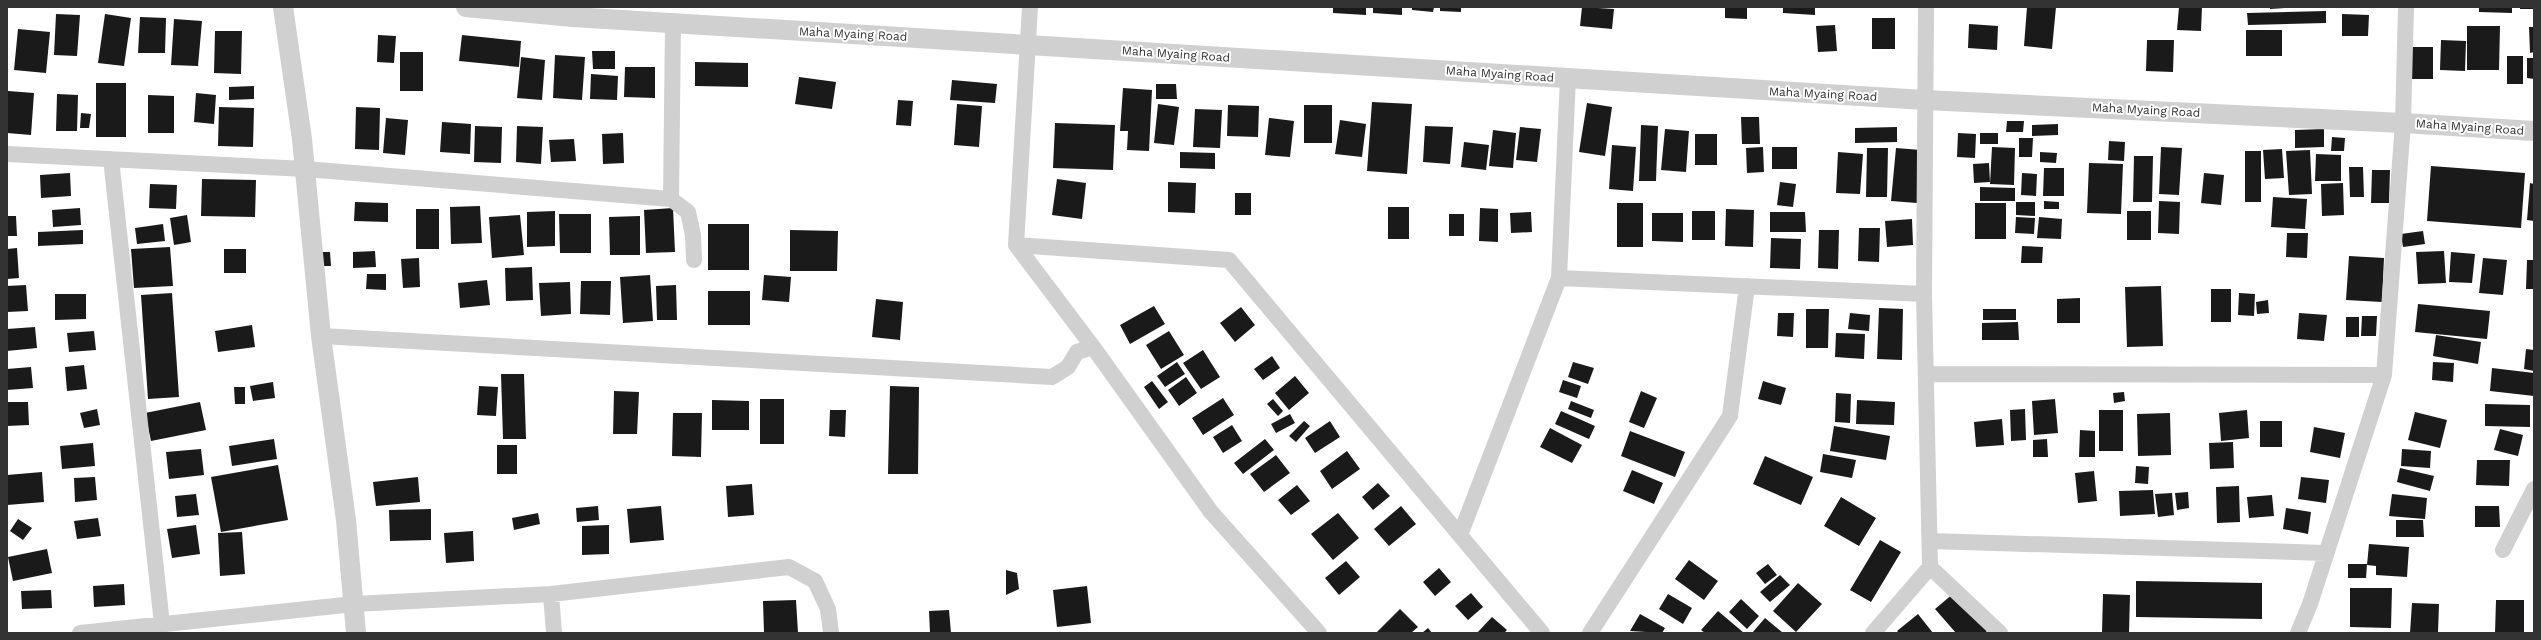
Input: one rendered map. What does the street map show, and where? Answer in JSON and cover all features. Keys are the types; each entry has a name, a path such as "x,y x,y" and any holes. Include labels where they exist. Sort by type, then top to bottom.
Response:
{"street":[{"path":"284,7 305,169 321,336 346,520 356,633"},
{"name":"Maha Myaing Road","path":"466,7 572,12 673,23 1925,100 2403,123 2534,132"},
{"path":"1030,7 1029,45 1016,245 1094,347 1210,512 1319,633"},
{"path":"1873,633 1930,568 1924,294 1926,7"},
{"path":"2298,633 2326,553 2384,375 2403,123 2406,7"},
{"path":"671,199 673,23"},
{"path":"1460,535 1559,278 1568,78"},
{"path":"7,154 305,169 671,199 688,212 693,235 694,260"},
{"path":"111,159 163,629"},
{"path":"1016,245 1229,260 1542,633"},
{"path":"1559,278 1924,294"},
{"path":"1590,633 1730,416 1747,286"},
{"path":"321,336 1052,377 1068,367 1077,352 1094,347"},
{"path":"1926,374 2384,375"},
{"path":"2503,550 2534,489"},
{"path":"1930,541 2326,553"},
{"path":"80,633 163,629 354,604 551,594 789,568 816,581 828,609 831,633"},
{"path":"1930,568 2000,633"},
{"path":"551,594 554,633"}],"building":[{"path":"1333,7 1366,7 1366,15 1333,13"},
{"path":"1373,7 1402,7 1402,15 1373,13"},
{"path":"1412,7 1434,7 1433,12 1412,10"},
{"path":"1440,7 1461,7 1461,12 1440,11"},
{"path":"1582,7 1614,9 1612,29 1580,26"},
{"path":"1725,7 1747,7 1747,19 1725,18"},
{"path":"1783,7 1815,7 1815,15 1783,13"},
{"path":"2027,7 2056,7 2052,49 2024,46"},
{"path":"2179,7 2202,7 2201,31 2177,30"},
{"path":"2270,7 2285,7 2285,8 2270,9"},
{"path":"2479,7 2512,7 2512,13 2479,12"},
{"path":"2520,7 2534,7 2534,9 2520,9"},
{"path":"2326,11 2326,23 2248,25 2247,13"},
{"path":"56,14 80,15 77,56 54,55"},
{"path":"105,14 131,18 124,66 98,63"},
{"path":"2342,14 2369,15 2368,36 2342,36"},
{"path":"140,17 166,18 165,53 138,53"},
{"path":"1872,18 1895,18 1895,49 1872,49"},
{"path":"174,19 202,21 198,66 171,65"},
{"path":"1969,24 1998,26 1997,50 1968,48"},
{"path":"1835,25 1837,51 1818,52 1816,26"},
{"path":"2467,26 2500,26 2499,70 2467,70"},
{"path":"2529,27 2534,27 2534,52 2530,53"},
{"path":"18,29 50,32 46,73 14,70"},
{"path":"2246,30 2282,30 2282,56 2246,56"},
{"path":"215,31 242,31 241,74 214,73"},
{"path":"378,35 396,36 394,63 377,62"},
{"path":"462,35 521,41 519,67 459,61"},
{"path":"2147,40 2174,40 2173,72 2146,71"},
{"path":"2441,40 2466,41 2465,71 2440,70"},
{"path":"2412,47 2433,47 2433,79 2412,79"},
{"path":"592,51 615,51 615,69 593,69"},
{"path":"400,52 423,52 423,91 400,91"},
{"path":"555,55 585,57 582,100 553,98"},
{"path":"2507,56 2523,56 2523,84 2507,84"},
{"path":"521,57 545,60 542,100 517,98"},
{"path":"2527,58 2534,58 2534,79 2527,78"},
{"path":"695,62 748,63 748,87 695,86"},
{"path":"625,67 655,67 655,98 624,97"},
{"path":"591,74 618,76 617,100 590,99"},
{"path":"799,77 836,82 832,109 795,104"},
{"path":"952,80 997,84 995,103 950,100"},
{"path":"96,83 126,83 126,137 96,137"},
{"path":"1156,84 1176,84 1177,99 1156,99"},
{"path":"254,86 254,99 229,100 229,87"},
{"path":"1123,88 1152,90 1149,151 1127,150 1128,131 1120,131"},
{"path":"8,91 34,93 31,135 7,133"},
{"path":"196,93 216,95 214,124 194,122"},
{"path":"57,94 78,95 77,131 56,131"},
{"path":"148,95 174,96 174,133 148,133"},
{"path":"898,100 913,101 911,126 896,125"},
{"path":"1372,102 1412,104 1407,174 1367,171"},
{"path":"1587,103 1612,107 1605,156 1579,152"},
{"path":"957,104 982,106 979,147 954,145"},
{"path":"1158,104 1179,107 1174,145 1154,143"},
{"path":"1228,105 1259,106 1258,137 1227,136"},
{"path":"1304,105 1332,105 1332,143 1304,143"},
{"path":"219,107 254,108 253,147 218,146"},
{"path":"356,107 380,108 379,150 355,149"},
{"path":"1195,109 1222,110 1220,148 1193,147"},
{"path":"81,113 91,114 89,128 80,128"},
{"path":"1741,117 1759,117 1760,144 1742,144"},
{"path":"386,118 408,120 405,155 383,153"},
{"path":"1269,118 1294,121 1290,157 1265,155"},
{"path":"1340,120 1366,124 1362,157 1335,154"},
{"path":"2007,121 2024,121 2023,132 2006,132"},
{"path":"442,122 471,124 470,154 440,152"},
{"path":"1055,123 1115,125 1113,170 1053,168"},
{"path":"2058,124 2058,135 2032,136 2032,125"},
{"path":"1641,125 1658,126 1656,181 1639,181"},
{"path":"475,126 502,127 501,163 474,162"},
{"path":"517,126 543,127 541,164 516,162"},
{"path":"1425,126 1453,127 1450,164 1423,162"},
{"path":"1520,127 1541,129 1537,162 1516,160"},
{"path":"1897,127 1897,142 1855,143 1855,128"},
{"path":"1665,129 1689,131 1686,172 1661,170"},
{"path":"2324,129 2324,147 2295,148 2295,130"},
{"path":"1493,130 1516,133 1513,168 1489,166"},
{"path":"623,133 624,163 603,164 602,134"},
{"path":"1958,133 1976,134 1975,158 1957,157"},
{"path":"1980,133 1998,133 1998,144 1980,144"},
{"path":"1695,134 1717,134 1717,165 1695,165"},
{"path":"2332,137 2345,138 2344,151 2331,151"},
{"path":"2019,138 2033,138 2032,157 2019,157"},
{"path":"574,139 576,161 551,162 549,140"},
{"path":"2109,141 2125,142 2124,161 2108,160"},
{"path":"1464,142 1489,145 1486,170 1461,167"},
{"path":"1612,145 1636,147 1633,191 1609,189"},
{"path":"1763,147 1764,172 1747,173 1746,148"},
{"path":"1772,147 1797,147 1797,169 1772,169"},
{"path":"1992,147 2015,148 2014,185 1990,184"},
{"path":"2161,147 2182,148 2179,195 2159,194"},
{"path":"1867,148 1888,148 1887,197 1866,197"},
{"path":"1896,148 1921,150 1917,203 1891,201"},
{"path":"2282,149 2284,178 2265,179 2263,150"},
{"path":"2310,150 2312,194 2289,195 2286,151"},
{"path":"2245,151 2261,151 2261,202 2245,202"},
{"path":"1180,152 1215,153 1215,169 1180,168"},
{"path":"1838,152 1863,154 1860,194 1836,193"},
{"path":"2040,152 2057,153 2056,163 2040,162"},
{"path":"2316,154 2341,155 2341,181 2315,181"},
{"path":"2134,156 2153,156 2152,202 2133,202"},
{"path":"1989,163 1990,182 1974,183 1973,164"},
{"path":"2089,163 2123,164 2121,214 2087,213"},
{"path":"2431,166 2525,173 2521,228 2427,221"},
{"path":"2349,167 2363,167 2364,197 2350,197"},
{"path":"2044,168 2064,168 2064,196 2043,196"},
{"path":"2372,170 2390,170 2389,203 2371,203"},
{"path":"70,173 71,196 41,198 40,175"},
{"path":"2022,173 2037,174 2036,196 2021,195"},
{"path":"2204,173 2224,175 2221,205 2201,203"},
{"path":"202,179 256,180 255,217 201,216"},
{"path":"1057,179 1086,183 1082,219 1052,215"},
{"path":"1168,182 1196,183 1195,213 1168,212"},
{"path":"1780,182 1796,184 1793,207 1777,205"},
{"path":"2343,183 2344,215 2322,216 2321,184"},
{"path":"2530,183 2534,184 2534,221 2527,220"},
{"path":"150,184 177,185 176,209 149,208"},
{"path":"1980,187 2015,188 2015,201 1980,201"},
{"path":"1235,193 1251,193 1251,215 1235,215"},
{"path":"2273,197 2307,199 2305,229 2271,227"},
{"path":"2044,201 2059,202 2059,209 2044,209"},
{"path":"2159,201 2180,202 2179,234 2158,233"},
{"path":"355,202 388,203 388,222 354,221"},
{"path":"2016,202 2035,202 2035,216 2016,215"},
{"path":"1617,203 1643,203 1643,247 1617,247"},
{"path":"1975,203 2006,203 2006,239 1975,239"},
{"path":"480,206 482,243 451,244 450,207"},
{"path":"1388,207 1409,207 1409,239 1388,239"},
{"path":"80,208 81,225 53,227 52,210"},
{"path":"673,208 675,252 646,253 644,210"},
{"path":"1480,208 1498,209 1498,242 1479,241"},
{"path":"416,209 439,209 439,249 416,249"},
{"path":"1726,209 1754,210 1753,247 1725,246"},
{"path":"555,211 555,246 527,247 527,212"},
{"path":"1692,211 1715,211 1715,240 1692,240"},
{"path":"2127,211 2151,211 2151,240 2127,240"},
{"path":"1531,212 1532,232 1511,233 1510,213"},
{"path":"1770,212 1805,212 1806,232 1770,232"},
{"path":"1652,213 1683,213 1683,242 1652,241"},
{"path":"559,214 591,214 591,253 560,253"},
{"path":"1449,214 1464,214 1464,236 1449,236"},
{"path":"187,215 191,242 174,245 170,218"},
{"path":"520,215 524,255 492,258 489,217"},
{"path":"7,216 16,216 17,236 7,236"},
{"path":"640,216 640,255 610,255 609,217"},
{"path":"2016,217 2035,218 2034,234 2015,233"},
{"path":"2039,217 2062,219 2061,239 2037,238"},
{"path":"1912,219 1913,245 1887,247 1885,221"},
{"path":"163,224 165,241 137,244 135,228"},
{"path":"708,224 749,224 749,270 708,270"},
{"path":"1859,228 1880,228 1879,262 1858,261"},
{"path":"83,230 83,244 38,246 38,232"},
{"path":"790,230 838,231 837,271 790,271"},
{"path":"1819,230 1839,230 1838,269 1818,268"},
{"path":"2423,231 2425,244 2403,247 2401,234"},
{"path":"2287,233 2308,233 2307,258 2286,257"},
{"path":"1771,238 1801,239 1800,269 1770,268"},
{"path":"2022,246 2043,247 2042,263 2021,263"},
{"path":"170,247 173,286 134,288 131,249"},
{"path":"17,248 19,278 7,279 7,249"},
{"path":"224,249 246,249 246,273 224,273"},
{"path":"375,251 376,267 353,268 353,252"},
{"path":"2444,251 2446,283 2418,284 2416,252"},
{"path":"316,252 330,252 331,266 317,266"},
{"path":"2451,252 2475,254 2472,283 2449,282"},
{"path":"2349,256 2384,258 2382,302 2346,300"},
{"path":"419,258 420,287 403,288 401,259"},
{"path":"2483,258 2507,260 2503,295 2479,293"},
{"path":"2527,260 2534,260 2534,289 2526,289"},
{"path":"532,267 533,300 506,301 505,268"},
{"path":"367,274 386,274 386,290 366,289"},
{"path":"650,275 653,321 623,323 620,277"},
{"path":"764,275 791,277 789,302 762,300"},
{"path":"487,280 490,305 460,308 458,283"},
{"path":"581,281 611,281 610,315 580,314"},
{"path":"570,282 571,314 541,316 539,283"},
{"path":"26,285 28,311 7,312 7,286"},
{"path":"676,285 677,320 657,320 656,286"},
{"path":"2161,286 2163,346 2127,347 2125,287"},
{"path":"2211,289 2231,289 2231,322 2211,322"},
{"path":"708,291 750,291 750,325 708,325"},
{"path":"172,293 179,397 148,399 141,295"},
{"path":"2239,293 2255,294 2254,316 2238,315"},
{"path":"55,294 86,294 86,319 55,320"},
{"path":"2080,298 2080,323 2057,323 2057,299"},
{"path":"876,299 903,302 900,340 872,337"},
{"path":"2268,300 2269,313 2257,314 2256,302"},
{"path":"2418,304 2490,311 2487,339 2415,332"},
{"path":"1154,306 1165,324 1130,344 1120,325"},
{"path":"1241,307 1255,325 1235,342 1220,323"},
{"path":"1879,308 1903,309 1902,360 1877,359"},
{"path":"1806,309 1829,309 1828,348 1806,348"},
{"path":"1983,309 2016,309 2016,320 1983,320"},
{"path":"1778,313 1794,313 1793,337 1777,336"},
{"path":"1850,313 1870,315 1869,331 1848,329"},
{"path":"2299,313 2327,315 2324,341 2297,339"},
{"path":"2362,316 2377,316 2376,336 2361,336"},
{"path":"2346,317 2359,317 2359,337 2346,337"},
{"path":"2018,322 2019,340 1982,340 1982,323"},
{"path":"252,325 255,347 218,352 215,331"},
{"path":"35,327 37,348 7,351 7,329"},
{"path":"94,331 96,350 69,352 67,333"},
{"path":"1169,331 1184,355 1161,369 1146,345"},
{"path":"1836,333 1865,334 1864,359 1835,357"},
{"path":"2436,335 2481,342 2478,364 2433,356"},
{"path":"2526,349 2534,350 2534,371 2524,369"},
{"path":"1203,350 1220,377 1201,389 1183,363"},
{"path":"1272,356 1280,368 1263,380 1254,369"},
{"path":"1177,362 1185,374 1165,387 1157,376"},
{"path":"1573,362 1594,368 1588,384 1568,377"},
{"path":"2433,362 2454,363 2453,382 2432,380"},
{"path":"84,365 87,389 67,391 65,367"},
{"path":"31,367 33,388 7,390 7,369"},
{"path":"2492,368 2534,373 2534,396 2490,391"},
{"path":"501,374 524,374 526,439 503,439"},
{"path":"1295,376 1309,393 1289,410 1275,393"},
{"path":"1186,377 1197,393 1179,406 1168,390"},
{"path":"1563,380 1581,386 1577,398 1559,392"},
{"path":"1152,381 1168,402 1159,409 1144,387"},
{"path":"1763,381 1786,388 1781,405 1758,399"},
{"path":"273,382 275,398 253,401 250,386"},
{"path":"479,386 498,387 496,416 477,415"},
{"path":"890,386 919,387 918,474 888,474"},
{"path":"234,387 245,387 245,404 235,404"},
{"path":"614,391 639,392 637,434 613,434"},
{"path":"1641,391 1657,398 1644,428 1629,422"},
{"path":"2124,392 2125,401 2114,403 2113,393"},
{"path":"1836,393 1851,394 1850,423 1835,422"},
{"path":"1223,398 1234,415 1203,435 1192,418"},
{"path":"760,399 784,399 784,444 760,444"},
{"path":"1273,399 1283,411 1278,416 1267,404"},
{"path":"2055,399 2058,433 2034,435 2032,401"},
{"path":"712,400 749,401 749,430 712,430"},
{"path":"1857,400 1895,402 1894,425 1856,424"},
{"path":"1571,401 1594,410 1591,418 1568,409"},
{"path":"7,402 28,402 29,425 7,426"},
{"path":"200,402 206,430 151,441 145,413"},
{"path":"2485,404 2530,405 2530,427 2485,426"},
{"path":"97,409 100,425 84,428 80,413"},
{"path":"2025,409 2026,440 2011,441 2010,410"},
{"path":"830,410 846,410 845,437 829,436"},
{"path":"2099,410 2123,410 2123,451 2099,451"},
{"path":"2247,410 2249,438 2221,441 2219,413"},
{"path":"1561,411 1595,426 1589,439 1555,424"},
{"path":"2415,412 2447,420 2440,448 2408,440"},
{"path":"673,413 702,413 701,457 672,456"},
{"path":"2170,413 2171,455 2138,456 2137,414"},
{"path":"1290,414 1295,423 1276,433 1271,424"},
{"path":"2002,419 2004,445 1976,447 1974,422"},
{"path":"1304,421 1310,426 1296,442 1289,436"},
{"path":"1330,421 1340,437 1315,453 1305,438"},
{"path":"2260,421 2282,421 2282,447 2260,447"},
{"path":"1232,425 1242,441 1223,453 1213,437"},
{"path":"1834,426 1890,436 1886,460 1830,451"},
{"path":"2314,427 2345,433 2340,458 2310,452"},
{"path":"1550,428 1582,445 1572,463 1540,447"},
{"path":"2500,429 2523,435 2518,456 2494,450"},
{"path":"2080,430 2095,431 2095,457 2079,457"},
{"path":"1630,431 1685,452 1675,477 1621,456"},
{"path":"274,439 277,459 232,466 229,446"},
{"path":"1265,439 1274,450 1243,474 1234,463"},
{"path":"2047,439 2048,457 2033,457 2033,440"},
{"path":"2233,442 2234,468 2210,469 2209,443"},
{"path":"93,443 95,466 62,469 60,446"},
{"path":"497,445 517,445 517,474 497,474"},
{"path":"201,449 204,475 169,479 166,452"},
{"path":"2402,449 2431,451 2430,468 2401,466"},
{"path":"1347,451 1360,469 1332,489 1320,471"},
{"path":"1823,454 1856,460 1852,478 1820,472"},
{"path":"1276,455 1290,473 1264,492 1250,474"},
{"path":"1765,456 1813,477 1801,505 1753,484"},
{"path":"2477,460 2510,460 2509,486 2476,485"},
{"path":"278,465 288,520 221,532 211,477"},
{"path":"2136,466 2149,467 2148,484 2135,483"},
{"path":"2400,468 2434,476 2430,491 2397,482"},
{"path":"1632,470 1663,483 1654,504 1623,491"},
{"path":"2094,471 2097,501 2078,503 2075,473"},
{"path":"42,472 44,502 7,505 7,475"},
{"path":"95,477 97,500 75,502 74,478"},
{"path":"418,477 420,502 376,506 373,482"},
{"path":"2301,477 2329,480 2326,503 2298,499"},
{"path":"1378,483 1390,496 1373,510 1362,497"},
{"path":"752,484 754,515 728,517 726,486"},
{"path":"1297,485 1310,501 1291,515 1278,500"},
{"path":"2239,486 2240,522 2217,523 2216,487"},
{"path":"2153,490 2155,514 2120,516 2119,491"},
{"path":"2188,492 2189,508 2177,510 2175,493"},
{"path":"2172,493 2174,515 2158,517 2155,494"},
{"path":"196,494 199,515 177,517 175,496"},
{"path":"2392,494 2427,498 2425,519 2389,516"},
{"path":"2272,495 2274,516 2249,518 2247,497"},
{"path":"1841,497 1876,518 1859,546 1824,526"},
{"path":"598,506 599,520 577,522 576,508"},
{"path":"661,506 664,540 630,543 627,509"},
{"path":"1401,506 1416,524 1389,546 1374,529"},
{"path":"2475,506 2499,506 2500,527 2475,527"},
{"path":"2286,508 2311,512 2308,534 2283,529"},
{"path":"431,509 431,540 390,541 389,510"},
{"path":"538,513 540,524 514,530 512,518"},
{"path":"1338,513 1359,538 1333,560 1311,534"},
{"path":"98,518 101,536 77,539 74,521"},
{"path":"18,519 32,528 23,540 10,531"},
{"path":"2396,520 2423,520 2424,537 2396,537"},
{"path":"196,525 200,554 172,558 167,529"},
{"path":"609,525 609,554 582,555 582,526"},
{"path":"473,531 474,561 446,563 444,533"},
{"path":"242,532 245,574 220,576 218,533"},
{"path":"1880,540 1901,552 1871,602 1850,590"},
{"path":"2369,544 2409,547 2407,577 2376,575 2376,566 2367,565"},
{"path":"47,549 52,573 13,581 8,557"},
{"path":"1689,560 1718,581 1704,600 1675,579"},
{"path":"1346,561 1360,577 1339,595 1325,578"},
{"path":"1768,564 1777,575 1765,584 1756,573"},
{"path":"2348,564 2367,564 2366,578 2348,578"},
{"path":"1439,568 1451,582 1435,596 1423,582"},
{"path":"1006,570 1017,573 1019,589 1006,595"},
{"path":"1780,575 1790,585 1770,602 1760,592"},
{"path":"2136,581 2262,583 2262,619 2136,617"},
{"path":"1798,583 1822,604 1796,632 1773,611"},
{"path":"124,584 125,605 94,607 93,586"},
{"path":"1087,586 1091,623 1057,627 1053,590"},
{"path":"2350,588 2392,588 2391,628 2350,627"},
{"path":"51,590 52,608 22,609 21,591"},
{"path":"1471,593 1483,607 1468,620 1455,606"},
{"path":"1954,593 1987,631 1985,633 1956,633 1935,609"},
{"path":"1668,594 1692,608 1683,624 1659,609"},
{"path":"2103,594 2130,595 2129,633 2102,633"},
{"path":"1741,599 1759,616 1747,629 1729,612"},
{"path":"796,600 798,633 764,633 763,601"},
{"path":"2496,600 2524,600 2524,633 2495,633"},
{"path":"2412,603 2439,604 2438,633 2410,633"},
{"path":"1400,609 1418,627 1411,633 1376,633"},
{"path":"949,610 951,633 930,633 929,611"},
{"path":"1718,611 1744,633 1705,633 1701,630"},
{"path":"1640,614 1665,628 1662,633 1630,631"},
{"path":"1918,614 1933,633 1899,633 1897,631"},
{"path":"1492,617 1507,630 1504,633 1477,633"},
{"path":"1765,618 1783,633 1752,633"},
{"path":"1428,628 1432,633 1422,633"}]}
